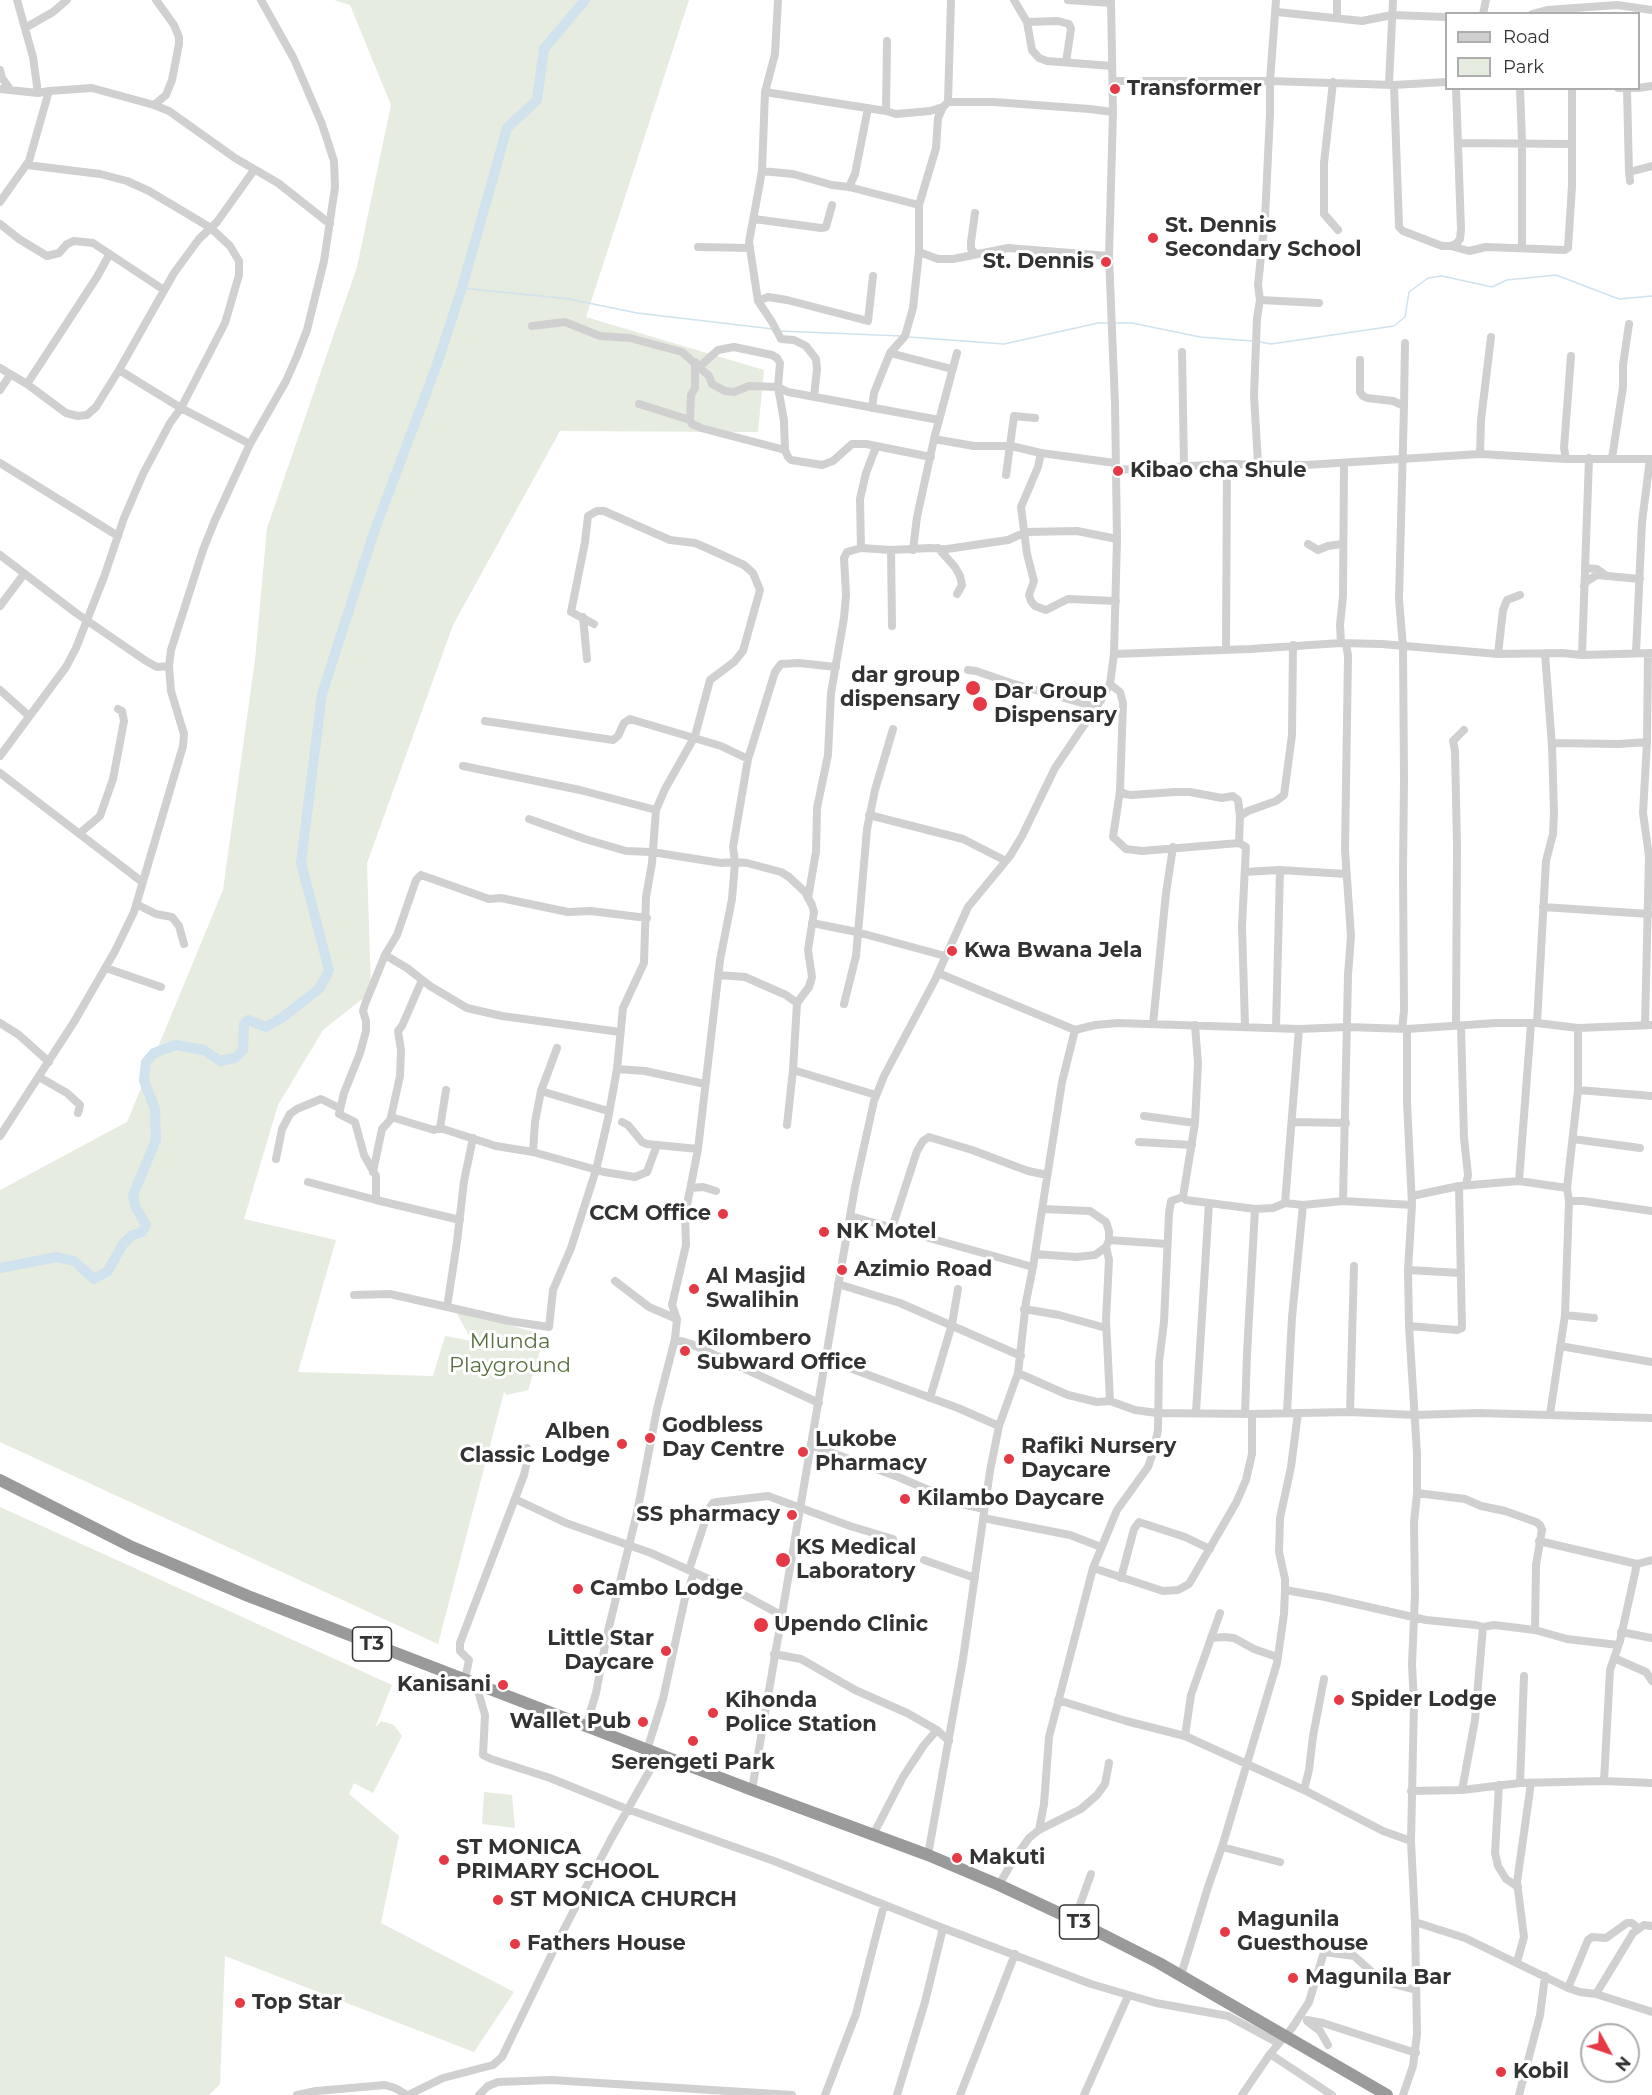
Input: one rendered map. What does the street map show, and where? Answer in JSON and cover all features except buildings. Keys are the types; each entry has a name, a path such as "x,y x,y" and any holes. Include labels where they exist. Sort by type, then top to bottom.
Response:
{"highway":[{"name":"T3","path":"0,1480 81,1523 187,1571 752,1790 928,1855 999,1885 1076,1921 1181,1975 1281,2039 1387,2095"}],"street":[{"path":"17,0 33,57 38,93"},
{"path":"25,28 67,0"},
{"path":"154,105 166,94 172,80 179,44 174,25 156,0"},
{"path":"0,1136 49,1062 106,968 130,921 183,746 184,734 171,691 169,666 171,650 203,550 250,444 286,381 307,330 324,261 335,177 331,150 294,59 261,0"},
{"path":"778,0 775,54 765,92 762,171 749,242 758,301 781,339 794,340 806,346 816,359 814,397"},
{"path":"872,408 874,393 890,353 905,336 913,308 919,252 919,205 933,161 938,118 945,104 951,0"},
{"path":"1014,0 1028,22 1032,50 1036,55 1047,61 1112,66"},
{"path":"752,1790 850,1216 861,1155 876,1095 938,973 968,907 1006,861 1022,836 1055,768 1110,684 1114,654 1117,539 1115,404 1109,256 1113,112 1111,1 1068,0"},
{"path":"1258,464 1254,395 1257,318 1260,300 1258,285 1265,218 1270,81 1277,12 1276,0"},
{"path":"1337,0 1337,18"},
{"path":"1393,0 1392,84 1399,227 1403,231 1436,245 1469,251 1486,247 1565,250 1568,248 1571,213 1572,90"},
{"path":"1540,12 1605,5 1652,10"},
{"path":"1277,12 1362,21 1392,15 1445,17"},
{"path":"1028,22 1058,21 1069,24 1071,29 1066,62"},
{"path":"886,111 887,41"},
{"path":"0,70 2,78 10,89"},
{"path":"1113,81 1392,84 1445,82"},
{"path":"1334,82 1324,163 1324,214 1338,230"},
{"path":"0,89 38,93 92,88 169,111 254,170 278,183 330,224"},
{"path":"1450,246 1460,239 1461,229 1456,90"},
{"path":"1520,90 1522,248"},
{"path":"1630,90 1629,176 1652,166"},
{"path":"0,202 31,156 49,91"},
{"path":"765,92 896,114 930,111 945,104 994,102 1113,112"},
{"path":"849,187 855,174 868,108"},
{"path":"1458,143 1572,144"},
{"path":"0,756 66,667 87,621 143,474 170,423 181,408 225,323 239,275 239,261 230,246 211,228 178,206 127,181 100,174 27,165"},
{"path":"0,368 66,412 78,416 87,415 96,407 164,290 192,248 211,228 254,170"},
{"path":"762,171 793,174 919,205"},
{"path":"754,219 821,228 826,227 832,205"},
{"path":"975,213 971,249 976,254"},
{"path":"0,224 47,256 59,253 67,244 74,241 93,243 164,290"},
{"path":"698,247 750,248"},
{"path":"919,252 938,259 953,259 1008,248 1109,256"},
{"path":"27,384 109,255"},
{"path":"758,301 768,297 777,298 868,321 873,276"},
{"path":"1260,300 1318,303"},
{"path":"532,326 565,322 600,336 630,338 682,352 709,376 712,384 724,391 734,392 749,386 778,387 788,392 939,420"},
{"path":"1612,458 1623,387 1623,365 1629,324"},
{"path":"1480,454 1481,420 1491,337"},
{"path":"1403,2095 1411,2075 1417,2034 1411,1791 1414,1702 1412,1665 1414,1523 1417,1493 1409,1326 1408,1270 1412,1196 1404,1011 1402,646 1399,599 1405,343"},
{"path":"697,364 718,350 734,347 777,358 780,363 778,387 784,422 785,450 791,460 822,465 833,461 852,444 866,444 930,457"},
{"path":"1182,352 1184,466"},
{"path":"890,353 952,369"},
{"path":"913,550 917,517 934,439 957,353"},
{"path":"1566,459 1564,448 1571,356"},
{"path":"1360,360 1360,392 1363,396 1393,400 1404,406"},
{"path":"690,420 691,395 695,388 697,364"},
{"path":"119,370 181,408 250,444"},
{"path":"0,390 10,375"},
{"path":"639,404 690,420 692,424 701,428 785,450"},
{"path":"1006,475 1014,416 1035,418"},
{"path":"934,439 974,446 1011,446 1115,466 1344,463 1480,454 1566,459 1651,459 1642,522 1636,653"},
{"path":"861,548 860,499 866,472 876,447"},
{"path":"1041,453 1038,467 1021,507 1026,532 1027,555 1034,581 1029,596 1035,606 1046,610 1068,599 1116,601"},
{"path":"1582,655 1588,458"},
{"path":"0,463 118,537"},
{"path":"1343,1201 1351,936 1346,874 1348,656 1340,625 1343,597 1344,463"},
{"path":"1226,650 1227,464"},
{"path":"354,1295 390,1294 509,1321 549,1327 553,1290 571,1248 596,1170 617,1069 623,1008 644,963 646,897 656,810 665,789 694,739 710,680 734,662 743,651 760,590 753,573 744,565 695,543 669,540 604,511 597,511 588,516 585,542 571,606 572,614 583,617 594,624"},
{"path":"808,898 816,852 816,824 828,755 829,712 846,596 844,555 849,550 861,548 947,549 1008,540 1026,532 1077,531 1117,539"},
{"path":"1308,544 1318,550 1342,544"},
{"path":"938,548 960,576 962,585 957,594"},
{"path":"891,550 892,626"},
{"path":"0,555 87,621 151,664 157,667 169,666"},
{"path":"1585,568 1598,569 1606,576"},
{"path":"0,606 24,574"},
{"path":"1584,586 1594,576 1640,579"},
{"path":"1498,654 1503,610 1507,600 1520,596"},
{"path":"76,613 93,604"},
{"path":"583,617 587,659"},
{"path":"938,973 1075,1030 1105,1024 1299,1029 1348,1027 1405,1029 1496,1023 1534,1023 1578,1028 1649,1025 1649,856 1643,813 1650,653 1498,654 1344,643 1114,654"},
{"path":"1240,816 1276,801 1284,795 1292,735 1293,645"},
{"path":"1519,1181 1543,940 1546,861 1553,834 1554,787 1545,653"},
{"path":"586,1726 596,1693 657,1409 675,1340 677,1319 672,1305 684,1255 685,1215 698,1149 718,975 732,899 735,861 733,847 748,759 775,672 781,664 799,663 836,667"},
{"path":"968,670 1096,707"},
{"path":"1110,684 1120,692 1123,703 1120,791 1114,838 1130,850 1239,843 1246,847 1242,926 1245,1026"},
{"path":"0,690 29,716"},
{"path":"80,833 99,816 113,779 124,721 122,711 118,709"},
{"path":"485,722 613,740 618,736 624,723 630,719 721,746 748,759"},
{"path":"844,1004 856,956 864,846 875,790 893,729"},
{"path":"1409,1326 1457,1330 1462,1328 1461,1227 1463,1186 1468,1175 1458,1025 1457,846 1453,741 1464,730"},
{"path":"1552,743 1647,742"},
{"path":"463,766 580,790 656,810"},
{"path":"0,773 141,881"},
{"path":"1120,791 1131,795 1190,792 1222,798 1233,796 1238,800 1239,843"},
{"path":"870,815 963,839 1006,861"},
{"path":"529,819 626,851 652,852 722,863 735,861 781,872 799,886 814,912 808,950 812,977 809,987 797,1003 787,1125"},
{"path":"1153,1024 1173,847"},
{"path":"1245,872 1280,870 1346,874"},
{"path":"1276,1027 1280,870"},
{"path":"376,1200 376,1176 361,1147 355,1122 339,1114 339,1108 366,1031 363,1011 365,1004 385,955 397,935 416,880 420,875 489,899 501,898 568,912 591,911 647,918"},
{"path":"136,904 156,914 172,917 178,926 184,944"},
{"path":"1543,907 1649,914"},
{"path":"812,923 857,932 945,956"},
{"path":"385,955 467,1008 502,1016 620,1032"},
{"path":"106,968 161,987"},
{"path":"718,975 745,977 786,995 797,1003"},
{"path":"392,1118 390,1115 401,1066 398,1031 422,980"},
{"path":"0,1023 19,1035 49,1062"},
{"path":"1183,1197 1195,1123 1198,1063 1195,1025"},
{"path":"1550,1414 1565,1315 1569,1201 1567,1188 1578,1090 1578,1028"},
{"path":"1285,1203 1299,1029"},
{"path":"928,1855 949,1741 999,1426 1018,1373 1024,1309 1033,1267 1062,1082 1075,1030"},
{"path":"533,1152 535,1122 541,1090 557,1048"},
{"path":"617,1069 645,1071 705,1084"},
{"path":"793,1070 876,1095"},
{"path":"39,1077 67,1092 80,1105 78,1113"},
{"path":"440,1128 447,1090"},
{"path":"541,1090 608,1111"},
{"path":"1578,1090 1652,1096"},
{"path":"276,1160 282,1129 290,1114 321,1099 339,1108"},
{"path":"1144,1116 1195,1123"},
{"path":"392,1118 434,1130 440,1128 496,1146 533,1152 630,1177 644,1174 652,1162 657,1145"},
{"path":"373,1172 380,1135 384,1126 392,1118"},
{"path":"622,1122 628,1125 642,1142 698,1149"},
{"path":"1293,1122 1346,1123"},
{"path":"892,1228 917,1151 923,1141 929,1137 1028,1171 1047,1175"},
{"path":"447,1307 464,1181 473,1138"},
{"path":"1573,1139 1640,1148"},
{"path":"1139,1142 1192,1145"},
{"path":"1412,1196 1463,1186 1519,1181 1567,1188"},
{"path":"308,1182 460,1220"},
{"path":"691,1188 716,1191"},
{"path":"1183,1197 1188,1201 1255,1209 1273,1208 1285,1203 1303,1205 1343,1201 1412,1205"},
{"path":"1039,1830 1044,1804 1047,1753 1058,1700 1092,1568 1117,1510 1151,1461 1158,1430 1159,1362 1164,1322 1171,1201 1183,1197"},
{"path":"1569,1201 1652,1211"},
{"path":"1196,1412 1209,1203"},
{"path":"1287,1413 1292,1317 1303,1205"},
{"path":"1042,1209 1090,1212 1106,1222 1109,1231 1106,1328 1110,1401"},
{"path":"1092,1568 1163,1591 1178,1590 1189,1584 1236,1503 1246,1480 1252,1454 1246,1354 1255,1209"},
{"path":"850,1216 1033,1267"},
{"path":"1035,1254 1077,1257 1095,1255 1108,1244 1167,1244"},
{"path":"1350,1412 1354,1266"},
{"path":"1408,1270 1460,1273"},
{"path":"615,1281 649,1307 677,1319"},
{"path":"838,1284 900,1302 1021,1356"},
{"path":"930,1398 952,1324 958,1289"},
{"path":"1024,1309 1059,1314 1106,1328"},
{"path":"1565,1315 1594,1318"},
{"path":"675,1340 691,1344 819,1403"},
{"path":"1560,1346 1652,1362"},
{"path":"825,1359 999,1426"},
{"path":"1018,1373 1068,1395 1096,1402 1110,1401 1135,1410 1157,1413 1350,1412 1415,1415 1478,1413 1652,1418"},
{"path":"1181,1975 1272,1684 1284,1614 1285,1579 1279,1552 1280,1518 1291,1467 1298,1413"},
{"path":"811,1445 984,1514 1070,1535 1101,1547"},
{"path":"527,1448 528,1457 524,1475 460,1643 460,1651 469,1660 471,1682 485,1715 483,1755 774,1861 943,1928 1128,1996 1170,2007 1228,2016 1281,2039"},
{"path":"1417,1493 1465,1499 1481,1506 1505,1510 1540,1525 1542,1530 1536,1565 1535,1630"},
{"path":"297,2095 316,2091 385,2085 407,2095 443,2078 493,2064 502,2057 535,1985 627,1809 653,1752 691,1572 704,1522 712,1503 768,1496 893,1539"},
{"path":"515,1499 566,1523 651,1553 744,1595 781,1615"},
{"path":"1121,1578 1134,1529 1139,1521 1185,1537 1210,1549"},
{"path":"1539,1541 1637,1564 1652,1560"},
{"path":"924,1560 975,1578"},
{"path":"1604,1781 1610,1670 1637,1564"},
{"path":"1285,1590 1414,1617 1476,1624 1483,1627 1494,1625 1535,1630 1567,1639 1618,1645"},
{"path":"1185,1736 1191,1695 1220,1613"},
{"path":"1462,1790 1475,1720 1483,1627"},
{"path":"1621,1632 1652,1638"},
{"path":"1211,1638 1234,1638 1277,1658"},
{"path":"774,1654 801,1659 839,1682 907,1713 937,1730 949,1741"},
{"path":"1614,1658 1646,1672 1652,1680"},
{"path":"1520,1783 1524,1676"},
{"path":"1304,1790 1310,1770 1313,1736 1324,1679"},
{"path":"1058,1700 1185,1736 1304,1790 1383,1831 1411,1841"},
{"path":"873,1835 903,1778 924,1745 937,1730"},
{"path":"999,1885 1023,1844 1039,1830 1091,1802 1105,1784 1109,1763"},
{"path":"1411,1791 1462,1790 1520,1783 1604,1781 1652,1783"},
{"path":"1517,1962 1524,1937 1518,1887 1531,1783"},
{"path":"1499,1785 1496,1853 1498,1866 1506,1879 1518,1887"},
{"path":"1222,1847 1280,1862"},
{"path":"1076,1921 1090,1874"},
{"path":"825,2095 856,2014 884,1905"},
{"path":"1415,1922 1465,1938 1568,1988 1596,1994 1652,2013"},
{"path":"1568,1988 1588,1940 1592,1937 1606,1938 1627,1923 1632,1923 1638,1928"},
{"path":"1596,1994 1633,1934 1644,1925 1652,1926"},
{"path":"897,2095 925,2002 943,1928"},
{"path":"1242,2095 1281,2039 1304,2018 1324,1952 1354,1956 1382,1981 1416,1990"},
{"path":"960,2095 1015,1954"},
{"path":"1519,2095 1540,2015 1545,1976"},
{"path":"1084,2095 1128,1996"},
{"path":"1304,2018 1320,2031 1328,2045"},
{"path":"1304,2018 1416,2053"},
{"path":"1270,2054 1332,2095"},
{"path":"480,2095 488,2086 498,2082 551,2080 792,2095"}],"green space":[{"name":"Mlunda Playground","path":"334,0 689,0 586,317 764,370 758,432 560,431 453,625 367,863 371,992 323,1030 278,1105 244,1219 336,1240 298,1372 433,1376 445,1336 472,1341 455,1310 545,1335 528,1390 507,1395 504,1392 438,1644 0,1442 0,1190 127,1122 223,890 255,660 267,528 357,267 391,105 350,5"},
{"path":"0,1507 392,1685 375,1728 381,1721 394,1725 402,1736 373,1793 354,1783 349,1794 399,1836 381,1923 514,1992 474,2052 225,1956 220,2084 209,2095 0,2095"},
{"path":"484,1792 512,1795 515,1828 482,1824"}],"waterway":[{"path":"0,1268 57,1257 74,1261 94,1279 108,1271 123,1244 131,1236 142,1232 146,1225 135,1206 133,1195 156,1140 155,1109 144,1081 146,1062 154,1053 176,1045 204,1050 220,1061 235,1058 243,1050 244,1024 248,1020 266,1027 283,1017 320,988 329,970 301,863 322,694 374,532 436,367 462,288 507,128 537,100 544,49 585,0"},
{"path":"1260,342 1271,344 1394,326 1405,317 1409,292 1428,278 1442,276 1492,287 1507,280 1556,275 1619,299 1652,296"},
{"path":"462,288 569,299 637,313 773,329"},
{"path":"909,337 1004,344 1098,323 1109,323"},
{"path":"1114,323 1132,323 1200,337 1252,341"},
{"path":"780,331 901,336"}],"place":[{"name":"Transformer","path":"1115,89"},
{"name":"St. Dennis Secondary School","path":"1153,238"},
{"name":"St. Dennis","path":"1106,262"},
{"name":"Kibao cha Shule","path":"1118,471"},
{"name":"dar group dispensary","path":"973,688"},
{"name":"Dar Group Dispensary","path":"980,704"},
{"name":"Kwa Bwana Jela","path":"952,951"},
{"name":"CCM Office","path":"723,1214"},
{"name":"NK Motel","path":"824,1232"},
{"name":"Azimio Road","path":"842,1270"},
{"name":"Al Masjid Swalihin","path":"694,1289"},
{"name":"Kilombero Subward Office","path":"685,1351"},
{"name":"Godbless Day Centre","path":"650,1438"},
{"name":"Alben Classic Lodge","path":"622,1444"},
{"name":"Lukobe Pharmacy","path":"803,1452"},
{"name":"Rafiki Nursery Daycare","path":"1009,1459"},
{"name":"Kilambo Daycare","path":"905,1499"},
{"name":"SS pharmacy","path":"792,1515"},
{"name":"KS Medical Laboratory","path":"783,1560"},
{"name":"Cambo Lodge","path":"578,1589"},
{"name":"Upendo Clinic","path":"761,1625"},
{"name":"Little Star Daycare","path":"666,1651"},
{"name":"Kanisani","path":"503,1685"},
{"name":"Spider Lodge","path":"1339,1700"},
{"name":"Kihonda Police Station","path":"713,1713"},
{"name":"Wallet Pub","path":"643,1722"},
{"name":"Serengeti Park","path":"693,1741"},
{"name":"Makuti","path":"957,1858"},
{"name":"ST MONICA PRIMARY SCHOOL","path":"444,1860"},
{"name":"ST MONICA CHURCH","path":"498,1900"},
{"name":"Magunila Guesthouse","path":"1225,1932"},
{"name":"Fathers House","path":"515,1944"},
{"name":"Magunila Bar","path":"1293,1978"},
{"name":"Top Star","path":"240,2003"},
{"name":"Kobil","path":"1501,2072"}]}
